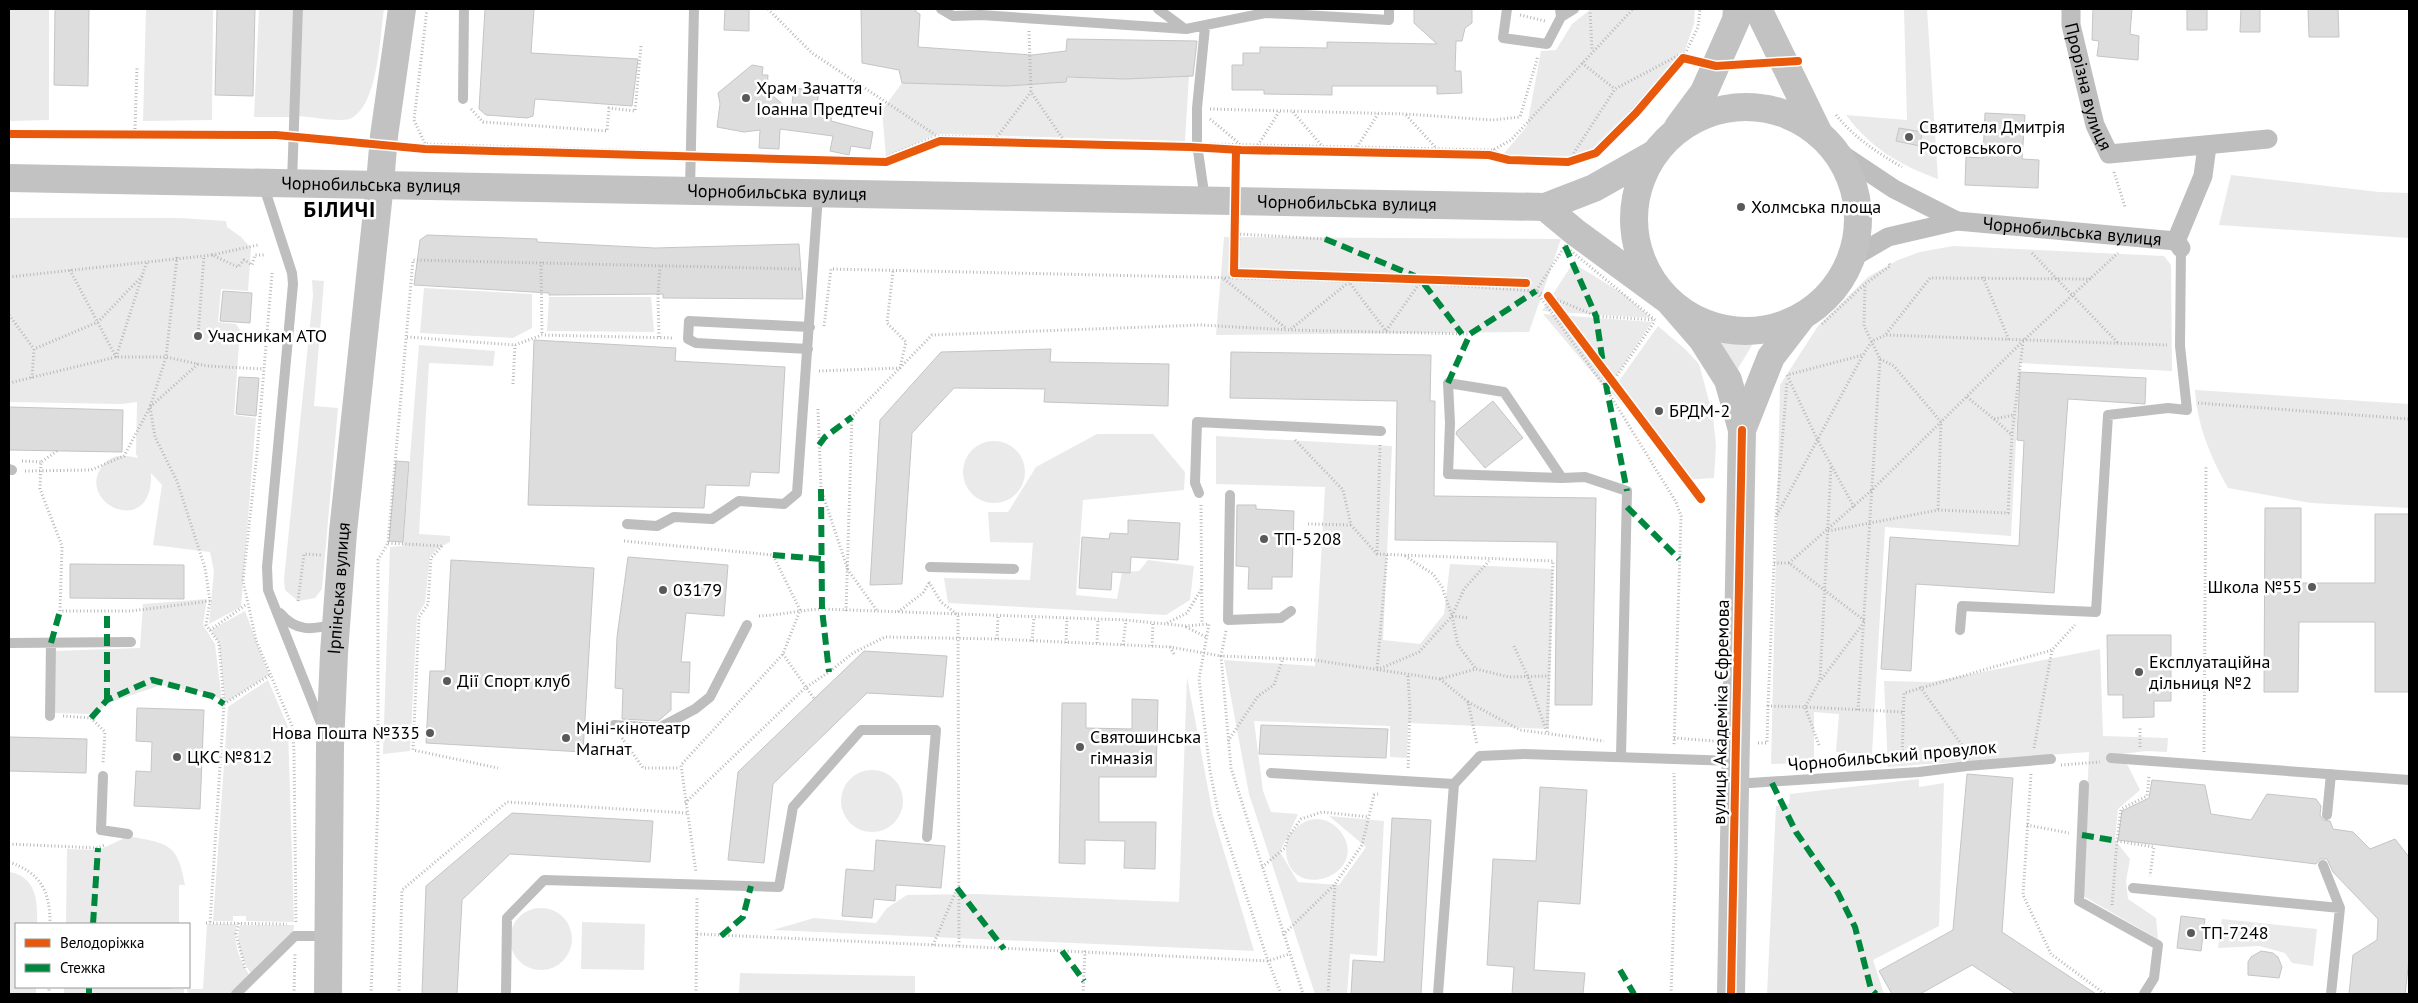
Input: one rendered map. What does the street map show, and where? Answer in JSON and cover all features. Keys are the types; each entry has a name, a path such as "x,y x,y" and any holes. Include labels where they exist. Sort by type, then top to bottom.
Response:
{"main road":[{"name":"Ірпінська вулиця","path":"328,994 330,746 336,624 343,532 384,136 402,9"},
{"path":"1669,301 1648,276 1637,246 1634,214 1640,182 1654,154 1675,132 1704,92 1736,20 1737,9"},
{"path":"1545,206 1575,232 1698,321 1733,331 1769,330 1809,325 1819,305 1833,290 1852,258 1859,220 1856,198 1853,182 1827,141 1758,9"},
{"path":"1675,132 1689,122 1722,109 1756,107 1790,115 1827,141"},
{"name":"Чорнобильська вулиця","path":"9,178 380,183 1545,206 1594,188 1654,154"},
{"name":"вулиця Академіка Єфремова","path":"1669,301 1702,338 1728,380 1742,430 1732,994"},
{"name":"вулиця Академіка Єфремова","path":"1742,430 1771,357 1809,325"}],"street":[{"name":"Прорізна вулиця","path":"2070,9 2071,25 2095,125 2109,154 2268,139"},
{"name":"Чорнобильська вулиця","path":"1827,141 1894,189 1957,221"},
{"path":"2179,244 2204,176 2206,146"},
{"name":"Чорнобильська вулиця","path":"1852,258 1888,237 1957,221 2135,237 2179,244"}],"lane":[{"path":"292,182 298,9"},
{"path":"463,99 464,9"},
{"path":"690,189 689,155 694,9"},
{"path":"942,9 953,16 1003,16 1186,30 1265,13 1287,11 1389,20 1389,9"},
{"path":"1158,9 1186,30"},
{"path":"1507,10 1503,38 1547,44 1558,14 1574,9"},
{"path":"1205,27 1197,108 1198,146 1205,200"},
{"path":"262,181 292,273 293,284 267,567 268,590 330,746"},
{"path":"628,524 657,526 674,517 712,519 739,501 784,504 797,493 818,192"},
{"path":"1960,630 1962,606 2096,612 2108,415 2168,408 2186,410 2187,402 2180,346 2179,244"},
{"path":"808,349 696,343 688,339 689,321 810,327"},
{"path":"1562,478 1504,392 1448,383 1450,423 1448,474 1562,478 1585,476 1627,491 1622,744 1620,757"},
{"path":"1199,493 1195,483 1197,422 1381,431"},
{"path":"1230,495 1228,620 1281,618 1291,611"},
{"path":"930,567 1014,569"},
{"path":"276,609 287,622 301,629 315,630 336,624"},
{"path":"614,725 658,728 695,710 710,697 747,625"},
{"path":"9,643 131,642"},
{"path":"50,716 51,643"},
{"path":"506,994 507,918 544,880 779,887 792,807 862,730 936,730 927,838"},
{"name":"Чорнобильський провулок","path":"1480,756 1524,754 1620,757 1919,772 2051,759"},
{"path":"1438,994 1454,784 1480,756"},
{"path":"2111,758 2409,780"},
{"path":"1271,773 1454,784"},
{"path":"2327,815 2331,774"},
{"path":"103,776 101,830 128,834"},
{"path":"2084,785 2079,901 2158,945 2154,978 2144,994"},
{"path":"2323,865 2340,908 2331,994"},
{"path":"2133,888 2340,908"},
{"path":"236,994 295,936 329,936"}],"path":[{"path":"427,9 414,120 425,144 689,155"},
{"path":"768,9 812,53 937,136"},
{"path":"1590,9 1592,52"},
{"path":"880,160 886,162 940,141 1493,150 1511,140 1633,9"},
{"path":"1592,154 1686,52 1698,27 1700,9"},
{"path":"1507,10 1546,22"},
{"path":"1197,108 1279,112 1405,114 1492,120 1520,117 1546,22 1558,14"},
{"path":"1003,16 1029,25 1031,92 1063,139"},
{"path":"483,122 607,131 610,108 635,110 642,46"},
{"path":"1568,162 1615,89 1686,52"},
{"path":"1558,162 1568,162 1592,154 1636,113 1683,58 1716,66"},
{"path":"1582,63 1615,89"},
{"path":"135,129 137,68"},
{"path":"996,137 1031,92"},
{"path":"1197,108 1240,145"},
{"path":"1831,109 1850,132 1872,150 1902,167"},
{"path":"1293,111 1322,147"},
{"path":"1258,145 1279,112"},
{"path":"1357,147 1378,114"},
{"path":"1405,114 1437,149"},
{"path":"127,134 147,134"},
{"path":"880,160 937,136 1063,139 1241,150 1490,155 1509,160 1518,160"},
{"path":"416,148 689,155"},
{"path":"1493,150 1509,160"},
{"path":"2109,154 2125,207"},
{"path":"1236,200 1234,273 1238,275 1536,291 1596,316 1655,320 1608,376 1607,390"},
{"path":"1238,275 1240,234 1324,238"},
{"path":"1789,563 1854,507 2023,341 2135,237"},
{"path":"9,277 212,255 258,245"},
{"path":"1536,291 1565,246"},
{"path":"2032,253 2074,295 2118,344"},
{"path":"212,255 238,268 244,260 252,265 255,255 266,255"},
{"path":"198,336 204,256"},
{"path":"41,472 91,470 124,456 150,407 166,357 177,258"},
{"path":"371,994 378,800 378,560 388,543 413,260 1224,278 1238,275 1526,283"},
{"path":"116,357 147,261"},
{"path":"540,262 542,335"},
{"path":"1809,325 1890,266 1889,262"},
{"path":"652,266 664,266"},
{"path":"659,337 658,298 660,266"},
{"path":"823,334 832,269"},
{"path":"70,270 116,357"},
{"path":"893,271 887,323 906,342 900,368"},
{"path":"272,273 243,581 256,640 292,726 296,924 294,994"},
{"path":"34,349 98,322 142,276"},
{"path":"1983,277 2009,340"},
{"path":"1224,278 1289,330"},
{"path":"1886,335 1930,278 2091,279"},
{"path":"1289,330 1349,282"},
{"path":"1349,282 1386,332"},
{"path":"1386,332 1419,284"},
{"path":"1858,710 1880,358 1864,326 1866,284"},
{"path":"1536,291 1607,390 1676,502 1681,516 1673,759 1676,858 1671,994"},
{"path":"1548,296 1618,389"},
{"path":"9,315 34,349 32,378"},
{"path":"846,611 852,417 932,335 1200,325 1289,330 1470,334"},
{"path":"407,337 515,345 542,335 680,338 688,332"},
{"path":"1776,517 1863,355 1872,341 1886,335 2180,346"},
{"path":"1828,531 1938,510 2008,513 2012,434 2023,341"},
{"path":"513,384 515,345"},
{"path":"1787,375 1863,355"},
{"path":"9,384 116,357 166,357 198,364 264,370"},
{"path":"1880,358 1894,366 1941,422 1938,510"},
{"path":"819,380 820,362"},
{"path":"150,407 198,364"},
{"path":"819,371 900,368"},
{"path":"1674,738 1736,762 1767,743 1776,517 1787,375 1791,369"},
{"path":"1787,375 1817,439 1854,507"},
{"path":"1967,397 2012,434"},
{"path":"2187,402 2409,419"},
{"path":"150,407 155,437 177,481 198,543 205,568 210,601 206,625 218,643 224,704 208,923 296,924"},
{"path":"818,408 821,489 848,570 878,612"},
{"path":"1994,419 2014,415"},
{"path":"1281,426 1343,490 1352,525 1377,554 1490,560 1553,561 1547,733"},
{"path":"1377,554 1381,431"},
{"path":"12,467 42,462 57,451"},
{"path":"42,462 40,489 62,546 60,611 131,611 210,601"},
{"path":"1820,680 1832,465"},
{"path":"2204,754 2206,465"},
{"path":"1199,493 1202,512 1202,624"},
{"path":"1308,524 1352,525"},
{"path":"614,725 643,768 680,768 783,654 800,610 774,555 624,542"},
{"path":"388,543 442,546 431,558 428,604 419,617 413,750 498,768"},
{"path":"298,600 304,554 325,556"},
{"path":"1377,670 1387,555"},
{"path":"1405,556 1434,574 1442,588 1452,616 1458,645 1476,669"},
{"path":"1377,670 1418,652 1452,616 1464,589 1490,560"},
{"path":"1774,563 1789,563 1864,621"},
{"path":"898,613 924,593 929,582 930,567"},
{"path":"929,582 941,602 958,615"},
{"path":"1167,623 1187,613 1203,588"},
{"path":"210,630 247,604"},
{"path":"759,616 786,615 800,610 1126,620 1186,626 1209,624 1199,679 1210,771 1218,811 1268,962 1281,994"},
{"path":"1902,746 1904,693 2052,650 2087,612"},
{"path":"958,615 957,888 959,947"},
{"path":"997,639 998,616"},
{"path":"1452,616 1469,618"},
{"path":"1032,641 1034,617"},
{"path":"1066,643 1067,618"},
{"path":"1097,644 1098,619"},
{"path":"1123,645 1126,620"},
{"path":"1228,620 1222,656 1231,768 1303,994"},
{"path":"1819,744 1805,707 1820,680 1864,621"},
{"path":"1152,646 1153,622"},
{"path":"1186,626 1206,637"},
{"path":"680,768 686,803 805,688 829,672 852,653 886,637 997,639 1170,647 1222,656 1314,660 1408,676 1440,679 1476,669 1508,677 1549,676"},
{"path":"1514,646 1528,677 1547,733"},
{"path":"1170,647 1174,654"},
{"path":"2052,650 2031,760 2023,895 2051,954 2105,994"},
{"path":"783,654 815,700"},
{"path":"1228,742 1258,696 1274,685 1283,658"},
{"path":"224,704 270,675"},
{"path":"1283,935 1335,884 1362,846 1374,795 1407,781 1410,710 1408,676"},
{"path":"1440,679 1468,702 1520,730 1622,744"},
{"path":"1920,687 1964,748 2003,763"},
{"path":"1468,702 1480,756"},
{"path":"1768,706 1903,712"},
{"path":"50,716 90,718 105,732 103,776"},
{"path":"2139,760 2140,726"},
{"path":"2060,765 2128,759"},
{"path":"2111,919 2121,809 2147,796 2149,777"},
{"path":"399,994 402,890 507,802 687,812"},
{"path":"1262,867 1285,848 1288,837 1301,819 1322,812 1369,817"},
{"path":"2027,825 2082,835"},
{"path":"9,844 98,848 128,834"},
{"path":"2117,840 2154,847 2148,889"},
{"path":"9,862 23,867 36,877 46,891 50,907 50,923"},
{"path":"1328,994 1335,884"},
{"path":"933,945 957,888"},
{"path":"239,923 236,934 243,966 252,978"},
{"path":"697,934 1268,962 1290,954"},
{"path":"1083,994 1085,952"}],"shaded area":[{"path":"9,9 49,9 49,120 9,121"},
{"path":"146,9 213,9 212,120 143,121"},
{"path":"259,9 295,9 290,117 254,117"},
{"path":"303,9 384,9 379,53 372,87 359,113 349,119 332,120 299,116"},
{"path":"1591,9 1695,9 1694,24 1684,53 1611,140 1568,162 1496,163 1527,126 1541,51 1556,50 1572,24"},
{"path":"1904,9 1927,9 1938,179 1911,168 1887,154 1865,137 1846,115 1907,120"},
{"path":"1189,76 1185,141 937,134 886,157 882,110 902,83 982,85 1066,82 1067,78"},
{"path":"2231,175 2379,192 2409,193 2409,238 2219,225"},
{"path":"9,218 180,218 226,221 227,227 241,237 251,248 248,291 221,289 218,322 236,324 240,330 234,415 256,418 241,607 209,624 214,571 210,552 153,545 162,485 151,473 149,494 141,506 129,510 117,509 106,502 98,492 97,479 103,465 107,461 119,456 138,458 136,454 137,402 122,404 9,402"},
{"path":"1224,237 1561,239 1529,332 1216,335"},
{"path":"1953,246 2164,256 2171,265 2172,371 2020,363 2011,536 1885,527 1872,754 1836,752 1839,714 1814,712 1814,763 1771,764 1780,385 1818,326 1868,277 1898,260 1920,252"},
{"path":"1573,263 1625,295 1651,318 1542,311"},
{"path":"312,280 324,281 314,406 338,408 322,589 315,598 298,601 285,590 284,579 313,296"},
{"path":"424,288 532,294 532,328 513,338 420,333"},
{"path":"549,297 651,297 654,332 547,331"},
{"path":"1543,314 1652,322 1607,390"},
{"path":"1658,326 1699,364 1713,416 1716,446 1714,478 1685,480 1641,424 1611,392"},
{"path":"1720,341 1754,342 1734,375"},
{"path":"419,345 495,351 493,366 429,363 419,534 450,536 450,542 438,548 430,556 425,603 417,616 410,751 383,754 390,547 403,546"},
{"path":"2195,390 2409,404 2409,508 2311,503 2228,488 2206,441 2196,403"},
{"path":"1097,434 1153,434 1185,472 1184,490 1083,500 1076,595 1117,599 1122,572 1139,571 1148,560 1194,566 1190,600 1166,615 948,603 944,578 1030,580 1033,543 990,542 988,512 1008,512 1036,467"},
{"path":"1216,436 1392,446 1383,640 1420,644 1444,614 1450,564 1553,569 1549,729 1408,723 1407,758 1390,757 1390,726 1254,721 1263,791 1271,812 1298,814 1288,836 1299,825 1308,821 1313,819 1324,820 1340,831 1348,850 1345,862 1338,871 1327,877 1315,880 1303,878 1293,871 1287,859 1287,837 1280,852 1298,882 1339,885 1366,847 1329,816 1384,821 1377,956 1350,954 1347,994 1315,994 1249,794 1224,660 1315,666 1325,487 1216,484"},
{"path":"994,441 1006,444 1016,450 1022,460 1025,472 1022,484 1016,494 1006,500 994,503 982,500 972,494 966,484 963,472 966,460 972,450 982,444"},
{"path":"207,599 203,625 215,644 222,701 212,694 161,685 106,704 95,717 91,714 54,713 54,651 140,648 143,604"},
{"path":"245,611 269,675 225,703 219,643 211,630"},
{"path":"2100,649 2103,736 2168,738 2167,752 2146,751 2122,754 2140,790 2118,809 2115,840 2130,859 2126,881 2128,899 2156,918 2158,939 2083,896 2089,752 1888,767 1884,681 1931,682"},
{"path":"1187,677 1213,815 1254,951 773,930 814,918 876,923 887,908 907,895 976,894 1179,902"},
{"path":"268,680 288,727 294,922 246,921 246,916 233,916 233,921 213,921 228,707"},
{"path":"872,770 889,775 894,779 898,784 903,801 898,818 894,823 889,827 872,832 855,827 850,823 846,818 841,801 846,784 850,779 855,775"},
{"path":"1919,779 1919,787 1944,783 1939,926 1873,960 1884,994 1767,994 1776,806 1789,804 1790,794"},
{"path":"129,836 153,841 169,847 179,860 185,885 179,885 179,923 66,923 67,849 99,850"},
{"path":"9,872 18,874 25,879 34,891 37,923 15,923 15,988 36,988 36,994 9,994"},
{"path":"541,908 558,913 563,917 567,922 572,939 567,956 563,961 558,965 541,970 524,965 519,961 515,956 510,939 515,922 519,917 524,913"},
{"path":"2222,919 2317,929 2313,966 2292,963 2285,953 2259,946 2218,948"},
{"path":"582,922 645,924 644,970 581,969"},
{"path":"207,924 237,924 236,945 241,960 252,978 235,994 188,994 187,989 203,989"},
{"path":"240,925 294,925 293,936 253,976 240,952 238,938"},
{"path":"740,973 915,976 915,994 739,994"},
{"path":"64,988 184,989 184,994 64,994"}],"building":[{"path":"55,9 89,9 88,86 54,85"},
{"path":"217,9 255,9 253,96 215,95"},
{"path":"485,9 534,9 531,53 638,59 632,106 535,99 533,116 527,118 486,115 479,109"},
{"path":"725,9 749,9 749,31 724,30"},
{"path":"861,9 916,9 916,12 920,14 918,47 1032,55 1066,51 1067,39 1197,41 1193,76 1125,79 1067,77 1066,82 1007,86 902,83 899,70 862,63"},
{"path":"1414,9 1472,9 1472,23 1465,28 1462,41 1456,41 1455,71 1461,71 1462,93 1437,94 1437,86 1332,86 1332,95 1264,94 1264,90 1232,90 1232,65 1243,65 1243,53 1260,53 1260,47 1327,48 1327,42 1437,44 1414,23"},
{"path":"2093,9 2132,9 2130,34 2139,36 2138,60 2097,56 2099,41 2092,40"},
{"path":"2187,9 2207,9 2207,30 2187,30"},
{"path":"2241,9 2260,9 2260,32 2240,32"},
{"path":"2308,9 2338,9 2339,37 2309,37"},
{"path":"752,65 763,67 762,75 768,75 767,91 791,111 794,88 819,91 817,106 832,108 831,121 873,132 870,149 851,146 849,155 830,151 833,136 780,129 779,149 759,148 760,130 744,132 717,127 720,104 718,93"},
{"path":"1985,113 2025,115 2022,159 2039,160 2038,188 1965,185 1966,157 1983,158"},
{"name":"Святителя Дмитрія Ростовського","path":"1899,128 1922,132 1920,146 1896,141"},
{"path":"427,235 537,239 537,242 655,248 799,244 803,299 663,298 663,294 549,295 549,293 414,285 420,240"},
{"path":"223,291 252,293 250,323 220,321"},
{"path":"534,340 676,348 675,361 785,367 779,473 751,472 749,486 706,485 704,508 528,505"},
{"path":"1051,349 1050,362 1169,364 1168,406 1044,402 1045,389 954,388 912,433 902,584 870,585 880,420 941,352"},
{"path":"1231,352 1431,355 1430,401 1435,401 1434,496 1596,498 1592,705 1555,705 1557,542 1395,540 1397,401 1230,398"},
{"path":"2020,372 2146,378 2145,404 2068,399 2054,593 1916,584 1911,671 1881,669 1890,537 2019,546 2024,441 2017,440"},
{"path":"239,377 259,378 256,416 236,414"},
{"path":"1493,401 1523,438 1485,468 1456,434 1457,431"},
{"path":"9,407 123,410 122,452 9,450"},
{"path":"396,461 409,462 403,542 389,541"},
{"name":"ТП-5208","path":"1237,505 1256,505 1256,509 1294,511 1292,577 1272,577 1272,589 1248,589 1249,567 1236,566"},
{"path":"2265,508 2301,508 2301,583 2375,583 2375,514 2409,514 2409,692 2375,692 2375,622 2299,622 2298,692 2264,692"},
{"path":"1128,520 1180,523 1178,560 1131,557 1130,573 1112,572 1111,590 1079,588 1082,537 1109,539 1110,533 1128,534"},
{"path":"628,557 728,565 724,616 686,613 681,662 690,662 689,693 671,692 671,710 658,721 622,719 623,689 615,688 617,637"},
{"path":"451,560 594,568 583,752 426,743 430,671 445,671"},
{"path":"70,564 184,565 184,599 70,598"},
{"name":"Експлуатаційна дільниця №2","path":"2107,635 2171,635 2171,701 2154,701 2154,717 2123,718 2123,695 2108,695"},
{"path":"864,651 947,656 943,697 867,693 773,784 764,863 728,860 738,772"},
{"path":"1132,699 1158,700 1156,777 1099,777 1099,822 1156,822 1155,869 1124,868 1125,841 1085,840 1085,864 1059,863 1062,703 1086,703 1086,728 1132,729"},
{"name":"ЦКС №812","path":"137,708 204,710 200,809 134,806 136,771 151,772 152,742 136,741"},
{"path":"1261,725 1388,729 1386,758 1259,754"},
{"path":"9,737 87,739 86,773 9,771"},
{"path":"1967,774 2013,778 2002,932 2096,994 2016,994 1972,965 1920,994 1892,994 1879,971 1953,930"},
{"path":"2152,780 2205,785 2211,814 2251,820 2267,794 2316,799 2321,806 2320,815 2323,820 2330,821 2333,829 2353,832 2370,849 2395,839 2409,857 2409,960 2405,994 2349,994 2353,955 2377,940 2378,919 2333,872 2327,859 2320,859 2316,864 2118,840 2122,811 2149,798"},
{"path":"1540,787 1587,790 1580,904 1538,901 1534,970 1585,973 1583,994 1512,994 1514,967 1487,965 1493,859 1536,861"},
{"path":"512,813 653,821 650,862 510,854 462,900 457,994 422,994 426,886"},
{"path":"1392,818 1431,820 1421,994 1351,994 1353,960 1384,962"},
{"path":"876,840 945,846 941,888 896,885 895,901 874,899 872,918 842,916 846,869 874,871"},
{"name":"ТП-7248","path":"2181,916 2205,919 2201,951 2177,948"},
{"path":"2261,951 2273,953 2278,957 2282,967 2279,978 2248,975 2248,962 2251,957"}],"marked path":[{"path":"1325,239 1415,276"},
{"path":"1565,246 1596,316 1607,390 1627,491"},
{"path":"1424,284 1462,334"},
{"path":"1448,383 1470,334 1536,291"},
{"path":"819,445 825,437 852,417"},
{"path":"821,489 822,609 829,672"},
{"path":"1627,507 1679,559"},
{"path":"773,555 822,559"},
{"path":"51,643 60,611"},
{"path":"107,611 107,700"},
{"path":"91,718 107,700 152,680 212,696 224,704"},
{"path":"1772,783 1796,832 1838,893 1855,927 1871,989 1876,994"},
{"path":"2082,835 2117,841"},
{"path":"93,923 98,848"},
{"path":"721,936 743,917 751,886"},
{"path":"957,888 1004,949"},
{"path":"1062,951 1084,981"},
{"path":"1620,970 1634,994"},
{"path":"89,988 89,994"}],"cycle path":[{"path":"9,134 276,135 425,149 886,162 940,141 1489,155 1509,160 1568,162 1596,153 1636,113 1683,58 1716,66 1798,61"},
{"path":"1236,150 1234,273 1526,283"},
{"path":"1548,296 1701,499"},
{"path":"1731,994 1742,430"}],"place":[{"name":"Храм Зачаття Іоанна Предтечі","path":"746,98"},
{"name":"Святителя Дмитрія Ростовського","path":"1909,137"},
{"name":"Холмська площа","path":"1741,207"},
{"name":"Учасникам АТО","path":"198,336"},
{"name":"БРДМ-2","path":"1659,411"},
{"name":"ТП-5208","path":"1264,539"},
{"name":"Школа №55","path":"2312,587"},
{"name":"03179","path":"663,590"},
{"name":"Експлуатаційна дільниця №2","path":"2139,672"},
{"name":"Дії Спорт клуб","path":"447,681"},
{"name":"Нова Пошта №335","path":"430,733"},
{"name":"Міні-кінотеатр Магнат","path":"566,738"},
{"name":"Святошинська гімназія","path":"1080,747"},
{"name":"ЦКС №812","path":"177,757"},
{"name":"ТП-7248","path":"2191,933"}],"district":[{"name":"БІЛИЧІ","path":"340,209"}]}
